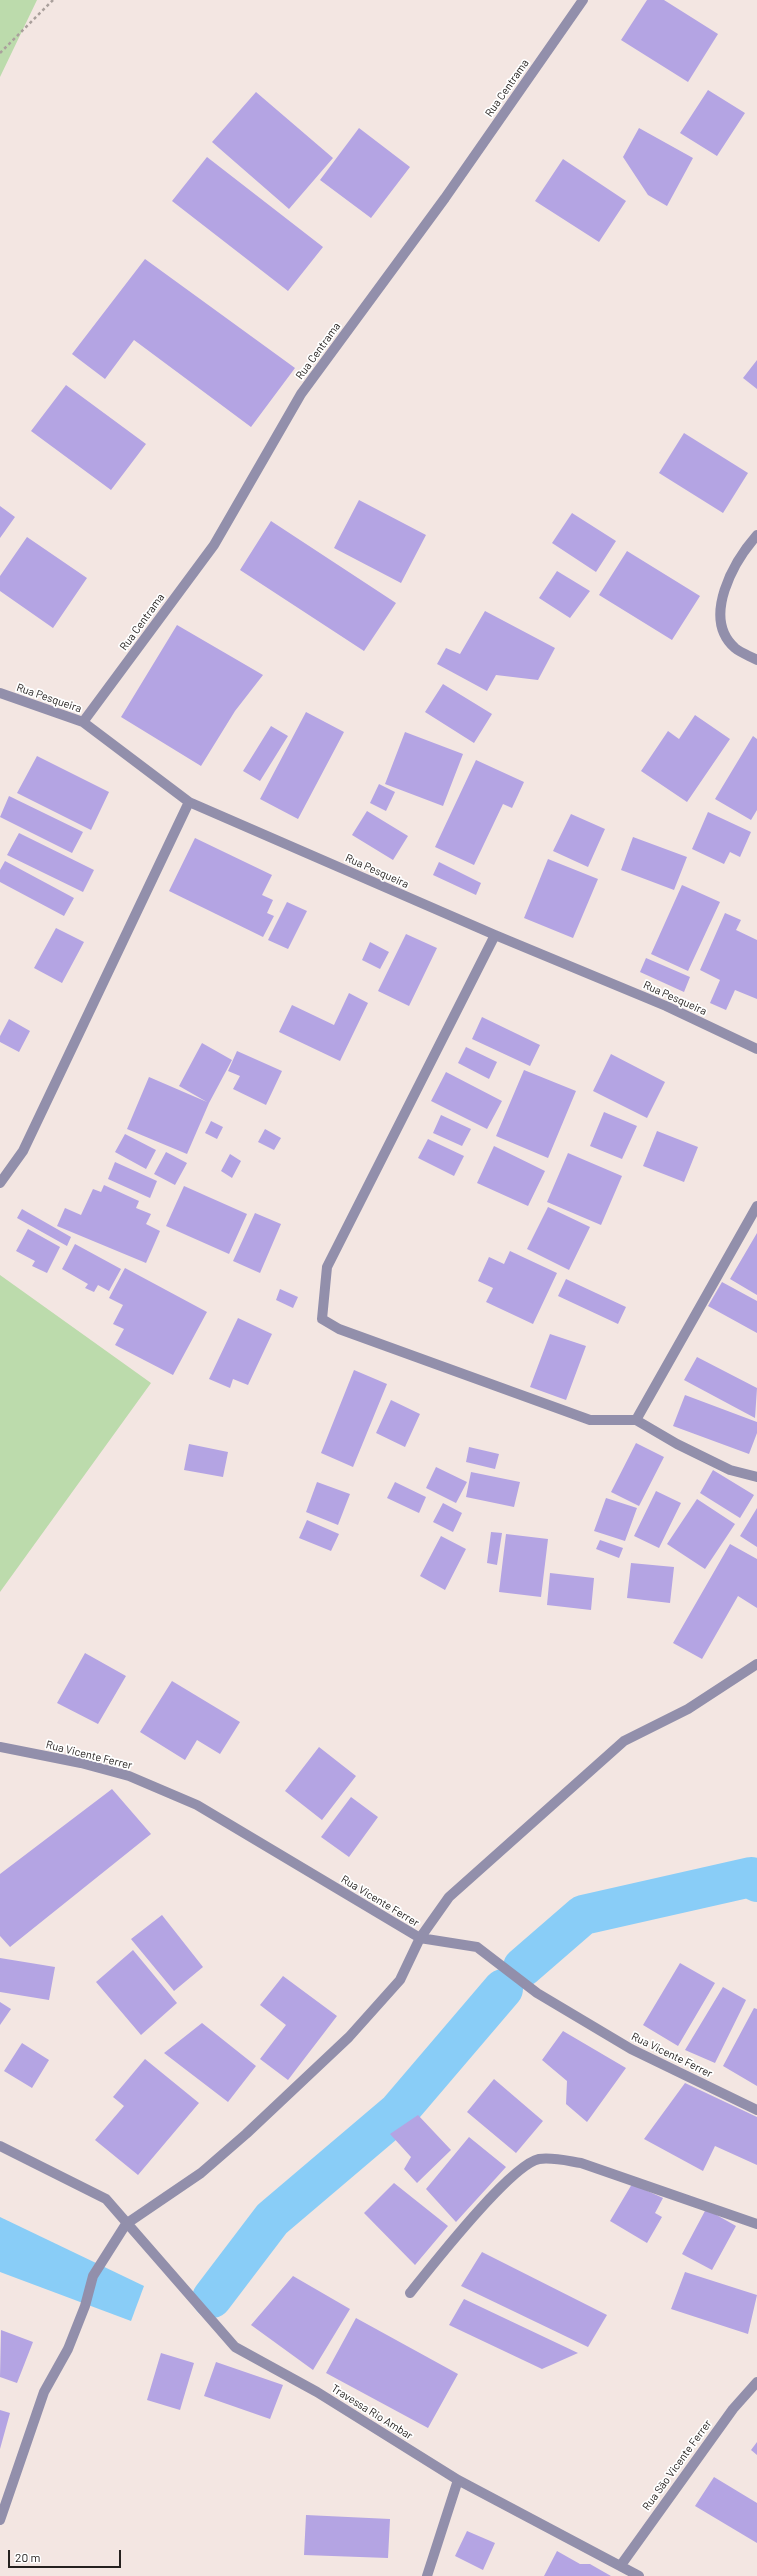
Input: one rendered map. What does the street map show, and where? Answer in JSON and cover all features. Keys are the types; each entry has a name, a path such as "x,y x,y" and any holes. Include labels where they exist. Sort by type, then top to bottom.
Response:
{"street":[{"name":"Rua Centrama","path":"83,722 214,545 301,394 445,198 583,0"},
{"path":"757,535 726,587 720,614 723,631 735,648 757,660"},
{"name":"Rua Pesqueira","path":"0,693 83,722 189,802 495,935 666,1006 757,1049"},
{"path":"0,1183 23,1151 189,802"},
{"path":"495,935 327,1267 322,1319 339,1329 590,1420 636,1420 677,1444 730,1470 757,1477"},
{"path":"636,1420 757,1206"},
{"path":"0,2520 44,2392 68,2349 85,2306 93,2276 126,2224 201,2173 349,2037 400,1980 420,1938 449,1897 624,1741 688,1709 757,1664"},
{"name":"Rua Vicente Ferrer","path":"0,1747 82,1763 129,1776 197,1805 420,1938 477,1947 537,1993 631,2049 757,2110"},
{"name":"Travessa Rio Ambar","path":"0,2146 106,2199 126,2224 235,2347 317,2392 458,2480 621,2565 639,2576"},
{"path":"410,2293 458,2234 517,2171 538,2160 559,2159 581,2163 757,2224"},
{"name":"Rua São Vicente Ferrer","path":"621,2565 733,2408 757,2382"},
{"path":"426,2576 458,2480"}],"path":[{"path":"0,53 53,0"}],"green space":[{"path":"0,0 37,0 0,77"},
{"path":"0,1275 151,1383 0,1592"}],"water":[{"path":"0,2217 144,2286 131,2321 0,2272"}],"building":[{"path":"647,0 664,0 718,34 688,82 621,40"},
{"path":"708,90 745,113 717,156 680,133"},
{"path":"256,92 333,158 289,209 212,142"},
{"path":"359,128 410,167 371,218 320,180"},
{"path":"639,128 693,158 667,206 648,195 623,157"},
{"path":"207,157 323,247 288,291 172,201"},
{"path":"563,159 626,201 599,242 535,201"},
{"path":"145,259 295,368 251,427 134,340 105,379 72,354"},
{"path":"757,360 757,389 743,378"},
{"path":"66,385 146,444 111,490 31,431"},
{"path":"684,433 748,473 723,513 659,473"},
{"path":"359,500 426,535 401,583 334,548"},
{"path":"0,506 15,517 0,538"},
{"path":"572,513 616,541 596,572 552,543"},
{"path":"271,521 396,603 364,651 240,570"},
{"path":"27,537 87,578 53,628 0,591 0,576"},
{"path":"627,551 700,596 672,640 599,595"},
{"path":"557,571 590,591 570,618 539,598"},
{"path":"485,611 555,648 538,680 496,675 487,691 437,664 446,648 460,654"},
{"path":"177,625 263,675 235,711 201,766 121,717"},
{"path":"443,684 492,714 474,743 425,712"},
{"path":"306,712 344,732 298,819 260,799"},
{"path":"695,715 730,739 687,802 641,771 668,731 679,739"},
{"path":"271,726 288,736 260,781 243,771"},
{"path":"405,732 463,754 443,806 385,784"},
{"path":"753,736 757,739 757,810 751,820 715,799"},
{"path":"37,756 109,792 91,830 17,793"},
{"path":"476,760 524,782 512,808 503,804 474,865 435,847"},
{"path":"379,784 395,792 386,811 370,803"},
{"path":"9,796 83,832 72,853 0,817"},
{"path":"367,811 408,836 393,860 352,835"},
{"path":"708,812 751,832 740,857 730,852 724,864 692,849"},
{"path":"571,814 605,829 588,867 553,851"},
{"path":"19,833 94,870 83,892 7,855"},
{"path":"633,837 687,857 674,890 621,870"},
{"path":"195,838 272,875 262,895 273,900 267,913 274,916 263,937 169,891"},
{"path":"548,859 598,879 573,938 524,918"},
{"path":"5,861 74,898 64,916 0,882 0,870"},
{"path":"439,862 481,883 476,895 433,875"},
{"path":"682,885 720,902 688,971 651,954"},
{"path":"287,902 307,911 288,949 268,940"},
{"path":"725,913 741,920 736,930 757,940 757,999 735,990 726,1010 710,1003 720,980 700,970"},
{"path":"56,928 84,942 62,983 34,968"},
{"path":"406,934 437,948 409,1006 378,991"},
{"path":"370,942 389,952 380,969 362,960"},
{"path":"646,958 690,977 684,992 640,972"},
{"path":"349,993 368,1003 340,1061 279,1032 292,1005 334,1025"},
{"path":"482,1017 540,1045 530,1066 472,1039"},
{"path":"9,1019 30,1031 19,1052 0,1042 0,1036"},
{"path":"202,1043 232,1060 209,1103 187,1154 127,1129 149,1077 207,1102 179,1086"},
{"path":"466,1047 497,1062 489,1079 458,1063"},
{"path":"237,1051 282,1071 266,1105 233,1089 240,1076 228,1071"},
{"path":"611,1054 665,1082 647,1118 593,1091"},
{"path":"524,1070 576,1091 548,1158 496,1136"},
{"path":"446,1072 502,1101 487,1129 431,1101"},
{"path":"604,1112 637,1126 622,1159 590,1146"},
{"path":"441,1115 471,1129 462,1146 433,1133"},
{"path":"211,1121 223,1127 217,1139 205,1133"},
{"path":"265,1129 281,1138 274,1150 258,1142"},
{"path":"657,1131 698,1147 684,1182 643,1166"},
{"path":"125,1134 156,1150 146,1169 115,1152"},
{"path":"428,1139 464,1156 454,1176 418,1158"},
{"path":"494,1146 545,1171 528,1206 477,1183"},
{"path":"166,1152 187,1163 175,1185 154,1174"},
{"path":"568,1153 622,1176 601,1225 547,1202"},
{"path":"230,1154 241,1161 232,1178 221,1171"},
{"path":"115,1162 157,1181 150,1198 108,1179"},
{"path":"104,1185 139,1201 136,1208 151,1214 146,1224 160,1231 146,1263 57,1226 65,1208 81,1215 93,1189 101,1192"},
{"path":"184,1186 247,1214 229,1254 166,1226"},
{"path":"548,1207 590,1227 569,1270 527,1249"},
{"path":"22,1209 71,1237 67,1246 17,1218"},
{"path":"255,1213 281,1224 260,1273 233,1261"},
{"path":"28,1229 60,1247 47,1273 32,1266 35,1261 16,1251"},
{"path":"757,1233 757,1295 730,1279"},
{"path":"75,1244 121,1269 109,1291 98,1285 94,1292 85,1288 88,1284 62,1269"},
{"path":"510,1251 557,1273 533,1324 486,1302 493,1288 478,1281 489,1257 504,1264"},
{"path":"125,1268 207,1312 173,1375 115,1345 124,1329 113,1324 123,1305 109,1298"},
{"path":"566,1279 626,1307 618,1324 558,1296"},
{"path":"722,1282 757,1301 757,1333 708,1306"},
{"path":"280,1289 298,1297 293,1308 276,1300"},
{"path":"238,1318 272,1334 248,1385 233,1379 230,1388 209,1379"},
{"path":"550,1334 586,1346 566,1400 530,1387"},
{"path":"697,1357 757,1388 755,1418 684,1380"},
{"path":"354,1370 387,1384 353,1467 321,1453"},
{"path":"685,1395 757,1422 757,1433 749,1454 673,1426"},
{"path":"391,1400 420,1414 405,1447 376,1433"},
{"path":"636,1443 664,1457 639,1506 611,1492"},
{"path":"189,1444 228,1452 223,1477 184,1470"},
{"path":"469,1447 499,1454 495,1469 466,1462"},
{"path":"436,1467 467,1482 456,1503 426,1488"},
{"path":"713,1470 754,1495 740,1518 700,1493"},
{"path":"471,1472 520,1482 514,1507 466,1497"},
{"path":"317,1482 350,1494 338,1525 306,1512"},
{"path":"395,1482 426,1497 419,1513 387,1498"},
{"path":"656,1491 681,1503 659,1548 634,1536"},
{"path":"606,1498 637,1508 625,1541 594,1531"},
{"path":"697,1499 735,1524 705,1569 667,1544"},
{"path":"443,1503 462,1513 453,1532 433,1522"},
{"path":"757,1508 757,1547 740,1536"},
{"path":"307,1520 339,1534 331,1551 299,1538"},
{"path":"491,1532 502,1533 497,1565 487,1563"},
{"path":"506,1534 548,1539 541,1597 499,1592"},
{"path":"441,1536 466,1549 445,1590 420,1576"},
{"path":"600,1540 623,1548 619,1558 596,1549"},
{"path":"730,1544 757,1559 757,1608 738,1596 702,1659 673,1643"},
{"path":"631,1563 674,1567 670,1603 627,1598"},
{"path":"550,1573 594,1578 591,1610 547,1605"},
{"path":"85,1653 126,1676 98,1724 57,1703"},
{"path":"172,1681 240,1722 220,1754 197,1740 185,1760 140,1732"},
{"path":"319,1747 356,1776 322,1820 285,1791"},
{"path":"112,1789 151,1834 10,1947 0,1936 0,1874"},
{"path":"351,1797 378,1817 349,1857 321,1837"},
{"path":"162,1915 203,1967 174,1991 131,1939"},
{"path":"133,1950 177,2003 141,2035 96,1982"},
{"path":"0,1958 55,1967 49,2000 0,1992"},
{"path":"680,1963 715,1983 678,2046 643,2025"},
{"path":"283,1976 337,2016 288,2080 260,2059 286,2025 260,2005"},
{"path":"723,1987 746,2000 715,2063 685,2050"},
{"path":"0,2002 11,2009 0,2025"},
{"path":"754,2008 757,2009 757,2086 723,2066"},
{"path":"202,2023 256,2066 228,2102 164,2053"},
{"path":"563,2031 626,2068 587,2122 566,2104 567,2081 542,2060"},
{"path":"22,2043 49,2060 32,2088 4,2071"},
{"path":"145,2059 199,2103 138,2175 95,2140 124,2106 113,2097"},
{"path":"494,2079 543,2121 516,2153 467,2112"},
{"path":"685,2083 757,2117 757,2165 715,2146 703,2171 644,2139"},
{"path":"418,2115 451,2150 417,2183 404,2169 411,2157 390,2134"},
{"path":"469,2137 506,2167 456,2222 426,2189"},
{"path":"394,2183 448,2226 415,2265 364,2213"},
{"path":"632,2184 663,2198 655,2213 662,2217 647,2243 610,2221"},
{"path":"706,2209 736,2226 712,2270 682,2254"},
{"path":"482,2252 607,2315 588,2347 461,2286"},
{"path":"685,2272 757,2295 748,2334 671,2309"},
{"path":"293,2276 350,2309 313,2370 251,2325"},
{"path":"464,2299 578,2353 542,2369 449,2325"},
{"path":"356,2318 458,2374 428,2428 326,2373"},
{"path":"1,2330 33,2342 17,2383 0,2377"},
{"path":"161,2353 194,2363 180,2410 147,2400"},
{"path":"216,2362 283,2385 270,2419 204,2396"},
{"path":"0,2410 10,2413 0,2449"},
{"path":"757,2442 757,2455 751,2450"},
{"path":"714,2477 757,2503 757,2543 695,2506"},
{"path":"306,2515 390,2519 388,2558 304,2555"},
{"path":"467,2531 495,2543 483,2570 455,2556"},
{"path":"557,2551 580,2564 590,2564 611,2576 544,2576"}],"waterway":[{"path":"523,1967 583,1915 751,1877 757,1882"},
{"path":"212,2298 272,2219 398,2112 503,1989"}]}
